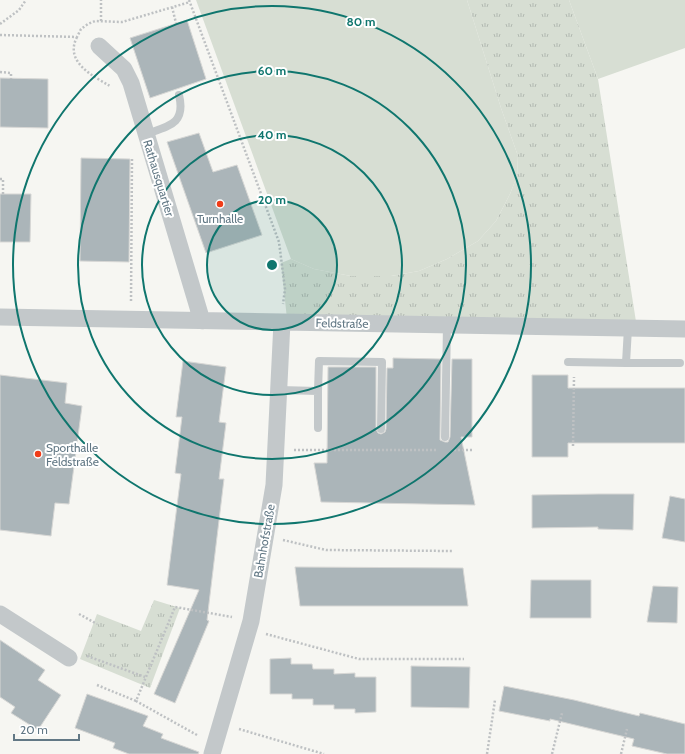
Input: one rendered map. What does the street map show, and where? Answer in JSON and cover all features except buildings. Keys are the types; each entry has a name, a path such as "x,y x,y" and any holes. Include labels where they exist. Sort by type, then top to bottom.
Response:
{"street":[{"name":"Rathausquartier","path":"99,46 124,69 131,83 202,320"},
{"name":"Feldstraße","path":"0,316 685,329"},
{"name":"Bahnhofstraße","path":"214,750 250,625 274,484 282,322"},
{"path":"0,614 70,658"}],"lane":[{"path":"146,134 170,126 177,120 181,112 182,105 179,95"},
{"path":"445,437 447,325"},
{"path":"626,363 628,328"},
{"path":"318,428 319,361 382,362 381,429"},
{"path":"571,362 680,363"},
{"path":"278,390 318,391"}],"path":[{"path":"0,24 19,10 26,0"},
{"path":"101,21 102,0"},
{"path":"113,88 93,76 78,64 73,49 76,37 81,29 95,21 122,22 190,1 278,242 284,289 282,322"},
{"path":"172,7 176,23"},
{"path":"0,35 76,37"},
{"path":"0,72 11,73 10,79"},
{"path":"131,319 132,153"},
{"path":"0,179 3,179 3,194"},
{"path":"571,362 573,446"},
{"path":"276,450 445,450"},
{"path":"451,450 472,450"},
{"path":"265,536 326,550 452,551"},
{"path":"136,701 175,607 250,625 359,659 464,659"},
{"path":"79,614 97,624"},
{"path":"70,658 85,655 145,677"},
{"path":"97,685 136,701 214,750"},
{"path":"486,754 495,700"},
{"path":"552,754 562,713"},
{"path":"221,724 324,754"},
{"path":"621,754 627,729"}],"green space":[{"path":"196,0 467,0 501,108 518,156 517,176 510,194 496,221 478,241 447,259 419,271 391,276 351,276 314,269 291,259"},
{"path":"467,0 569,0 598,79 637,328 287,319 281,263 291,259 314,269 351,276 391,276 419,271 447,259 478,241 496,221 510,194 517,176 518,156 501,108"},
{"path":"569,0 685,0 685,48 598,79"},
{"path":"154,600 180,608 150,688 80,659 97,614 141,631"}],"place":[{"name":"Turnhalle","path":"220,204"},
{"name":"Sporthalle Feldstraße","path":"38,454"}]}
